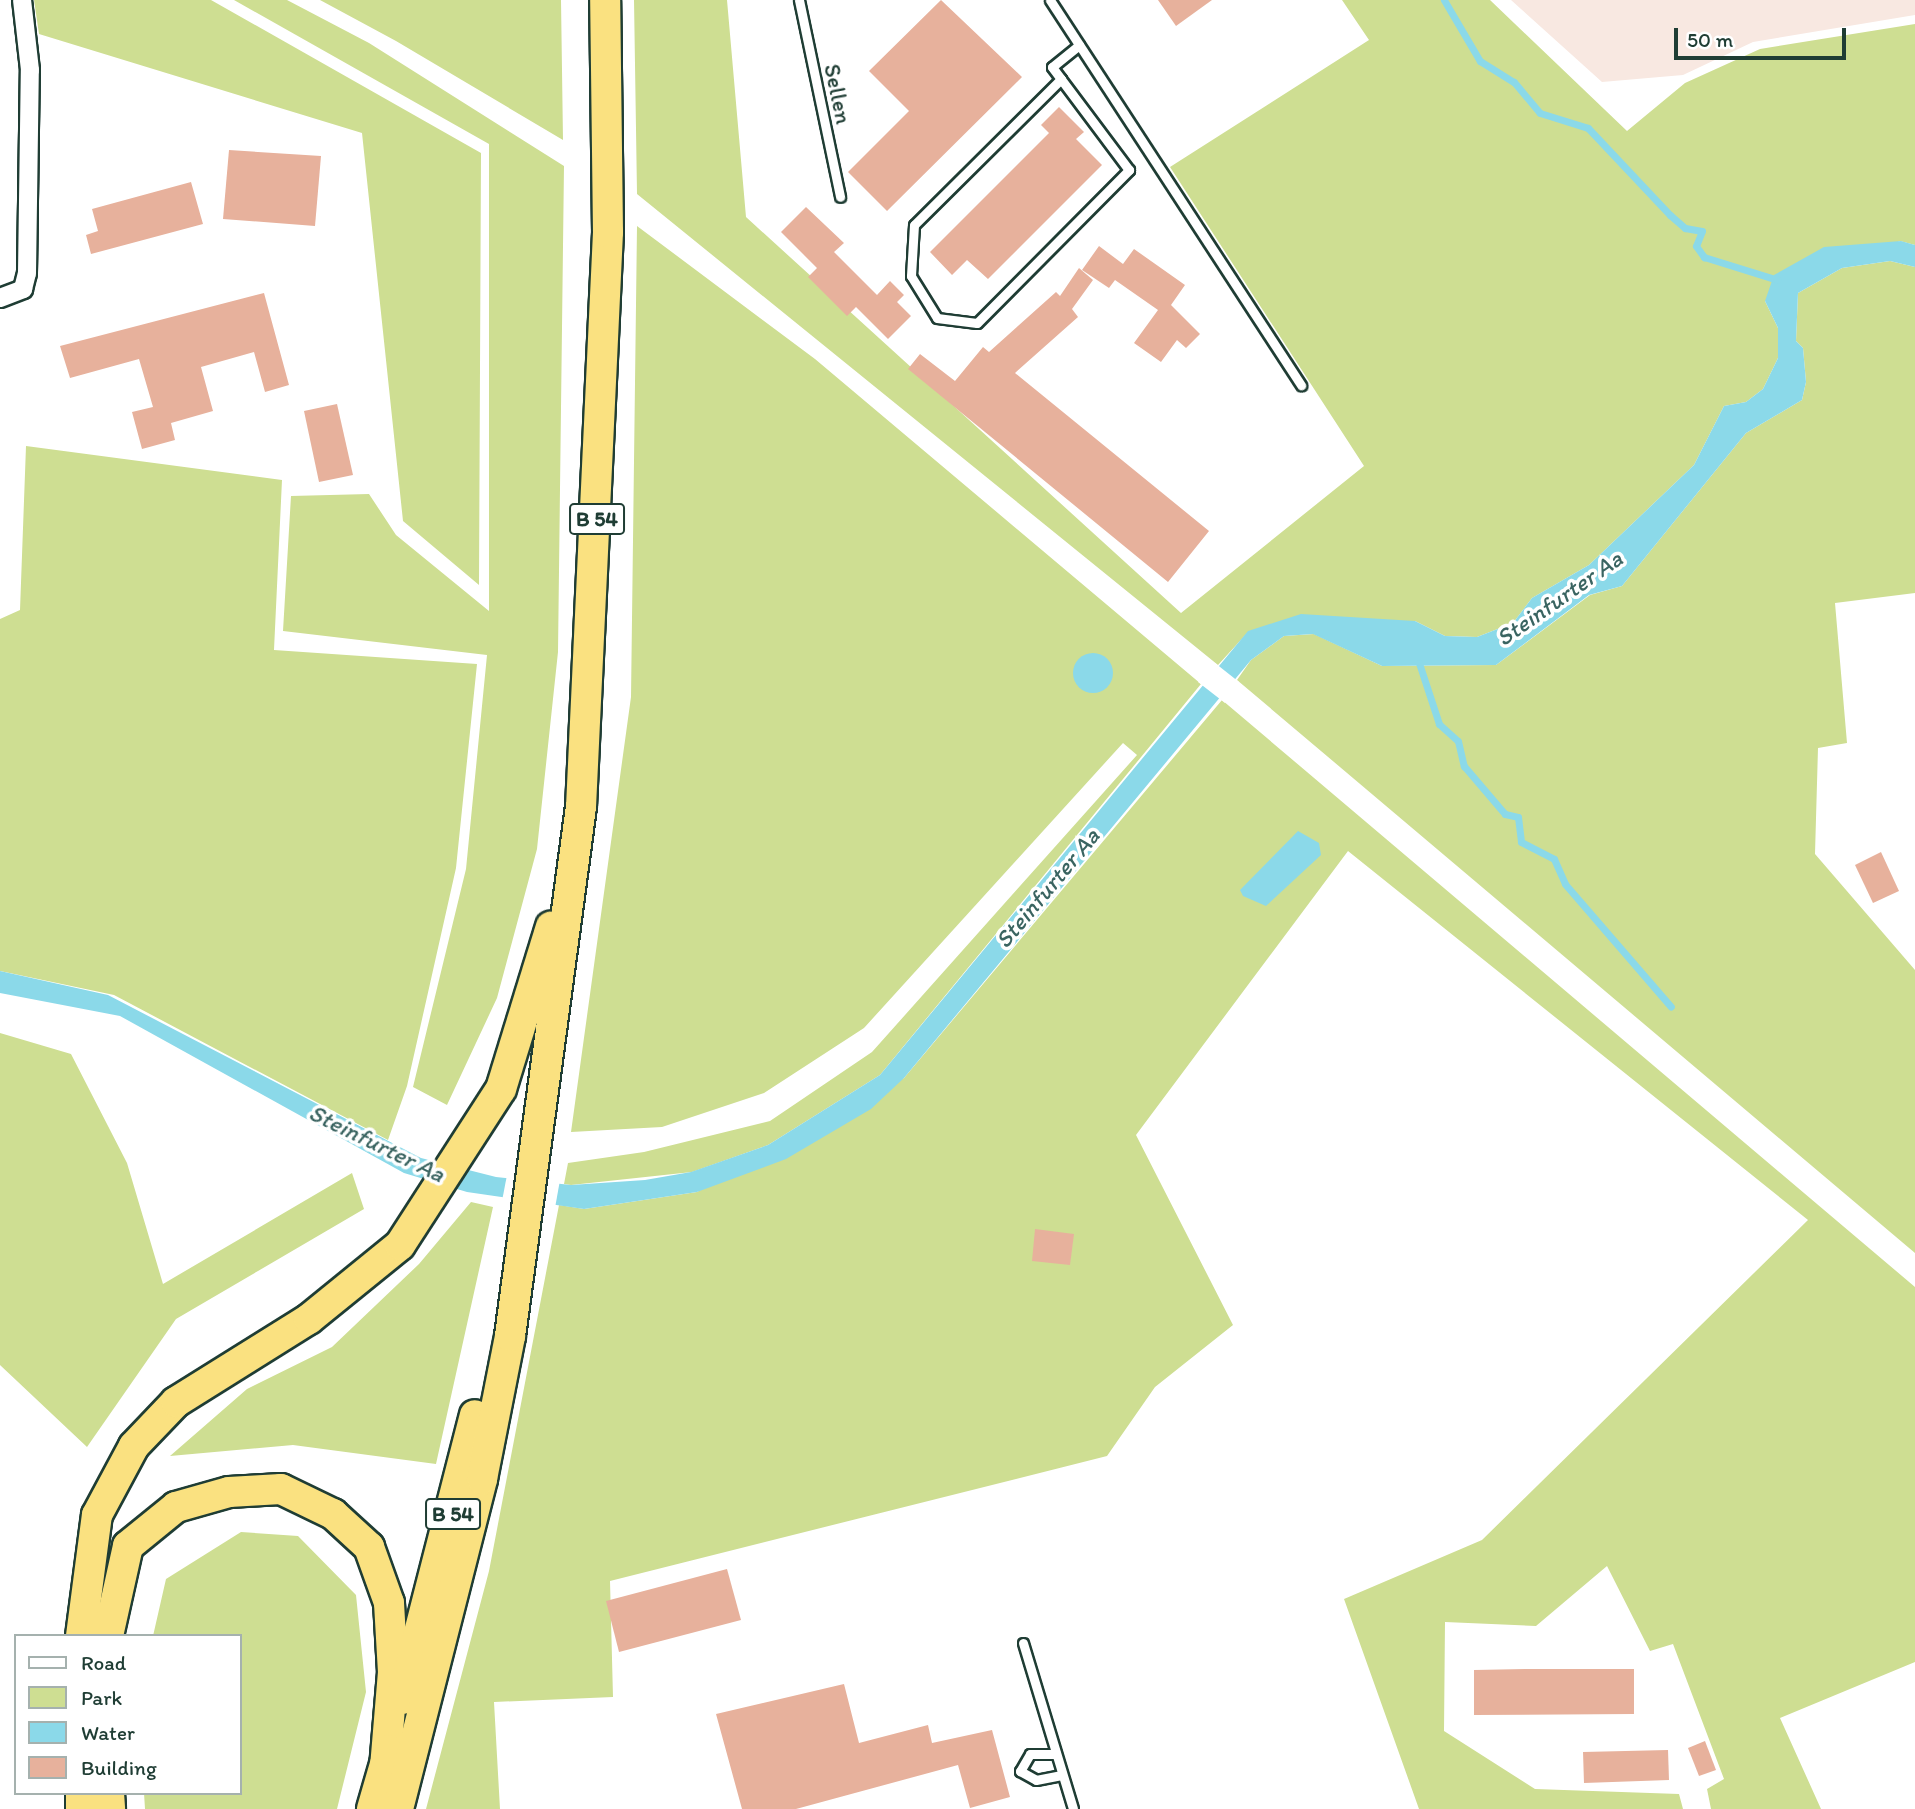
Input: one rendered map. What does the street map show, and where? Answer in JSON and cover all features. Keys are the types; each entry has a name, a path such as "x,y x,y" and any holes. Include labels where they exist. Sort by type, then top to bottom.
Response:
{"highway":[{"name":"B 54","path":"398,1809 482,1479 543,1111 581,807 608,232 606,0"},
{"path":"81,1634 97,1515 134,1446 176,1402 309,1319 400,1245 501,1089 537,980 581,807"},
{"name":"B 54","path":"372,1809 490,1352 520,1260"},
{"path":"108,1634 128,1546 176,1507 229,1492 281,1489 333,1514 369,1547 389,1603 393,1672 384,1768"}],"street":[{"path":"0,298 23,289 27,273 30,69 22,0"}],"lane":[{"name":"Sellen","path":"799,0 840,197"},
{"path":"1050,0 1301,385"},
{"path":"1061,79 914,225 911,276 937,317 977,323 1129,170 1061,79 1052,67 1079,45"},
{"path":"1023,1643 1073,1809"},
{"path":"1056,1754 1030,1754 1020,1771 1036,1780 1062,1775"}],"shaded area":[{"path":"1511,0 1915,0 1915,15 1753,42 1683,75 1602,82"}],"green space":[{"path":"34,0 211,0 481,153 479,585 403,521 362,133 39,34"},
{"path":"234,0 287,0 369,43 564,166 558,652 537,849 497,998 447,1105 413,1087 466,869 487,655 283,631 291,496 369,494 396,535 489,611 489,144"},
{"path":"320,0 561,0 563,140 396,41"},
{"path":"634,0 727,0 746,217 1181,613 1364,466 1170,167 1369,40 1342,0 1490,0 1627,131 1685,83 1760,49 1915,24 1915,245 1900,241 1765,301 1778,328 1778,358 1763,389 1746,402 1724,406 1694,465 1589,565 1532,598 1513,623 1477,637 1445,636 1415,621 1249,631 1218,665 637,194"},
{"path":"637,226 815,359 1201,684 880,1075 768,1145 692,1172 571,1185 564,1184 568,1163 644,1152 770,1121 872,1052 1137,755 1123,743 864,1028 764,1093 662,1127 571,1132 631,697"},
{"path":"1890,261 1915,267 1915,593 1835,603 1847,743 1818,748 1815,854 1915,970 1915,1253 1237,680 1251,660 1284,636 1314,634 1382,666 1496,665 1590,595 1622,586 1746,433 1802,400 1806,382 1803,348 1796,341 1798,293 1842,268"},
{"path":"26,446 282,480 274,650 477,664 456,868 407,1086 388,1140 114,995 0,971 0,619 20,610"},
{"path":"1222,700 1915,1287 1915,1662 1780,1718 1821,1809 1711,1809 1707,1789 1724,1779 1673,1644 1650,1651 1607,1566 1536,1626 1445,1622 1444,1731 1535,1789 1679,1794 1683,1809 1419,1809 1344,1599 1482,1540 1808,1220 1348,851 1136,1135 1233,1325 1155,1387 1107,1456 610,1581 613,1697 494,1702 500,1809 426,1809 489,1571 559,1205 584,1209 697,1192 904,1078"},
{"path":"0,1033 71,1054 127,1163 163,1284 352,1173 364,1209 176,1319 87,1447 0,1365"},
{"path":"471,1202 493,1207 436,1464 293,1445 170,1456 247,1389 332,1347 419,1264"},
{"path":"241,1532 298,1536 356,1595 366,1692 337,1809 145,1809 144,1795 242,1795 242,1634 153,1634 166,1579"}],"water":[{"name":"Steinfurter Aa","path":"1901,241 1915,245 1915,267 1890,261 1842,268 1798,293 1796,341 1803,348 1806,382 1802,400 1746,433 1622,586 1589,595 1496,665 1382,666 1313,634 1284,636 1251,660 904,1078 871,1109 786,1159 697,1192 584,1209 467,1192 404,1173 120,1016 0,993 0,971 108,995 421,1158 496,1177 571,1185 645,1180 691,1172 768,1145 880,1075 1248,631 1301,614 1415,621 1445,636 1477,637 1513,623 1532,598 1589,565 1694,465 1724,406 1746,402 1763,389 1778,358 1778,328 1765,301 1774,275 1824,247"},
{"path":"1093,653 1101,654 1107,659 1112,665 1112,681 1107,687 1101,692 1093,693 1085,692 1079,687 1074,681 1073,673 1074,665 1079,659 1085,654"},
{"path":"1298,831 1319,843 1321,855 1266,906 1243,896 1240,890"}],"pier":[{"path":"1215,663 1239,682 1225,703 1198,682"},
{"path":"507,1175 560,1180 555,1208 502,1201"}],"building":[{"path":"941,0 1022,77 887,211 848,172 909,111 869,71"},
{"path":"1158,0 1212,0 1176,26"},
{"path":"1059,107 1084,132 1076,139 1102,165 988,279 967,260 952,275 930,252 1049,133 1041,125"},
{"path":"229,150 321,156 315,226 223,219"},
{"path":"191,182 203,224 91,254 86,235 98,231 92,209"},
{"path":"806,207 844,243 834,252 877,295 890,281 904,295 897,302 911,316 888,339 856,307 847,316 808,277 817,268 781,232"},
{"path":"1099,246 1123,264 1134,249 1185,285 1171,305 1200,334 1186,348 1177,340 1161,362 1134,343 1158,310 1115,280 1109,288 1082,270"},
{"path":"1079,268 1093,280 1072,309 1078,317 1015,373 1209,531 1168,582 908,369 920,354 955,381 983,347 989,352 1056,292 1060,296"},
{"path":"264,293 289,385 265,392 254,352 201,367 213,411 171,423 175,440 142,449 132,412 153,407 139,359 70,378 60,346"},
{"path":"337,404 353,475 319,482 304,411"},
{"path":"1881,852 1899,891 1873,903 1855,865"},
{"path":"1035,1229 1074,1234 1070,1265 1032,1261"},
{"path":"727,1569 741,1620 619,1652 606,1601"},
{"path":"1634,1669 1634,1714 1474,1715 1474,1670"},
{"path":"844,1684 859,1743 928,1725 932,1743 992,1730 1010,1797 970,1808 958,1765 796,1809 742,1809 716,1714"},
{"path":"1705,1741 1716,1770 1699,1776 1688,1748"},
{"path":"1668,1750 1669,1780 1584,1783 1583,1752"}],"waterway":[{"path":"1444,0 1480,61 1514,82 1540,113 1588,128 1670,215 1685,228 1702,231 1696,246 1704,257 1778,280"},
{"path":"1419,663 1439,724 1458,741 1464,766 1505,814 1518,817 1521,842 1554,859 1565,884 1671,1007"}]}
